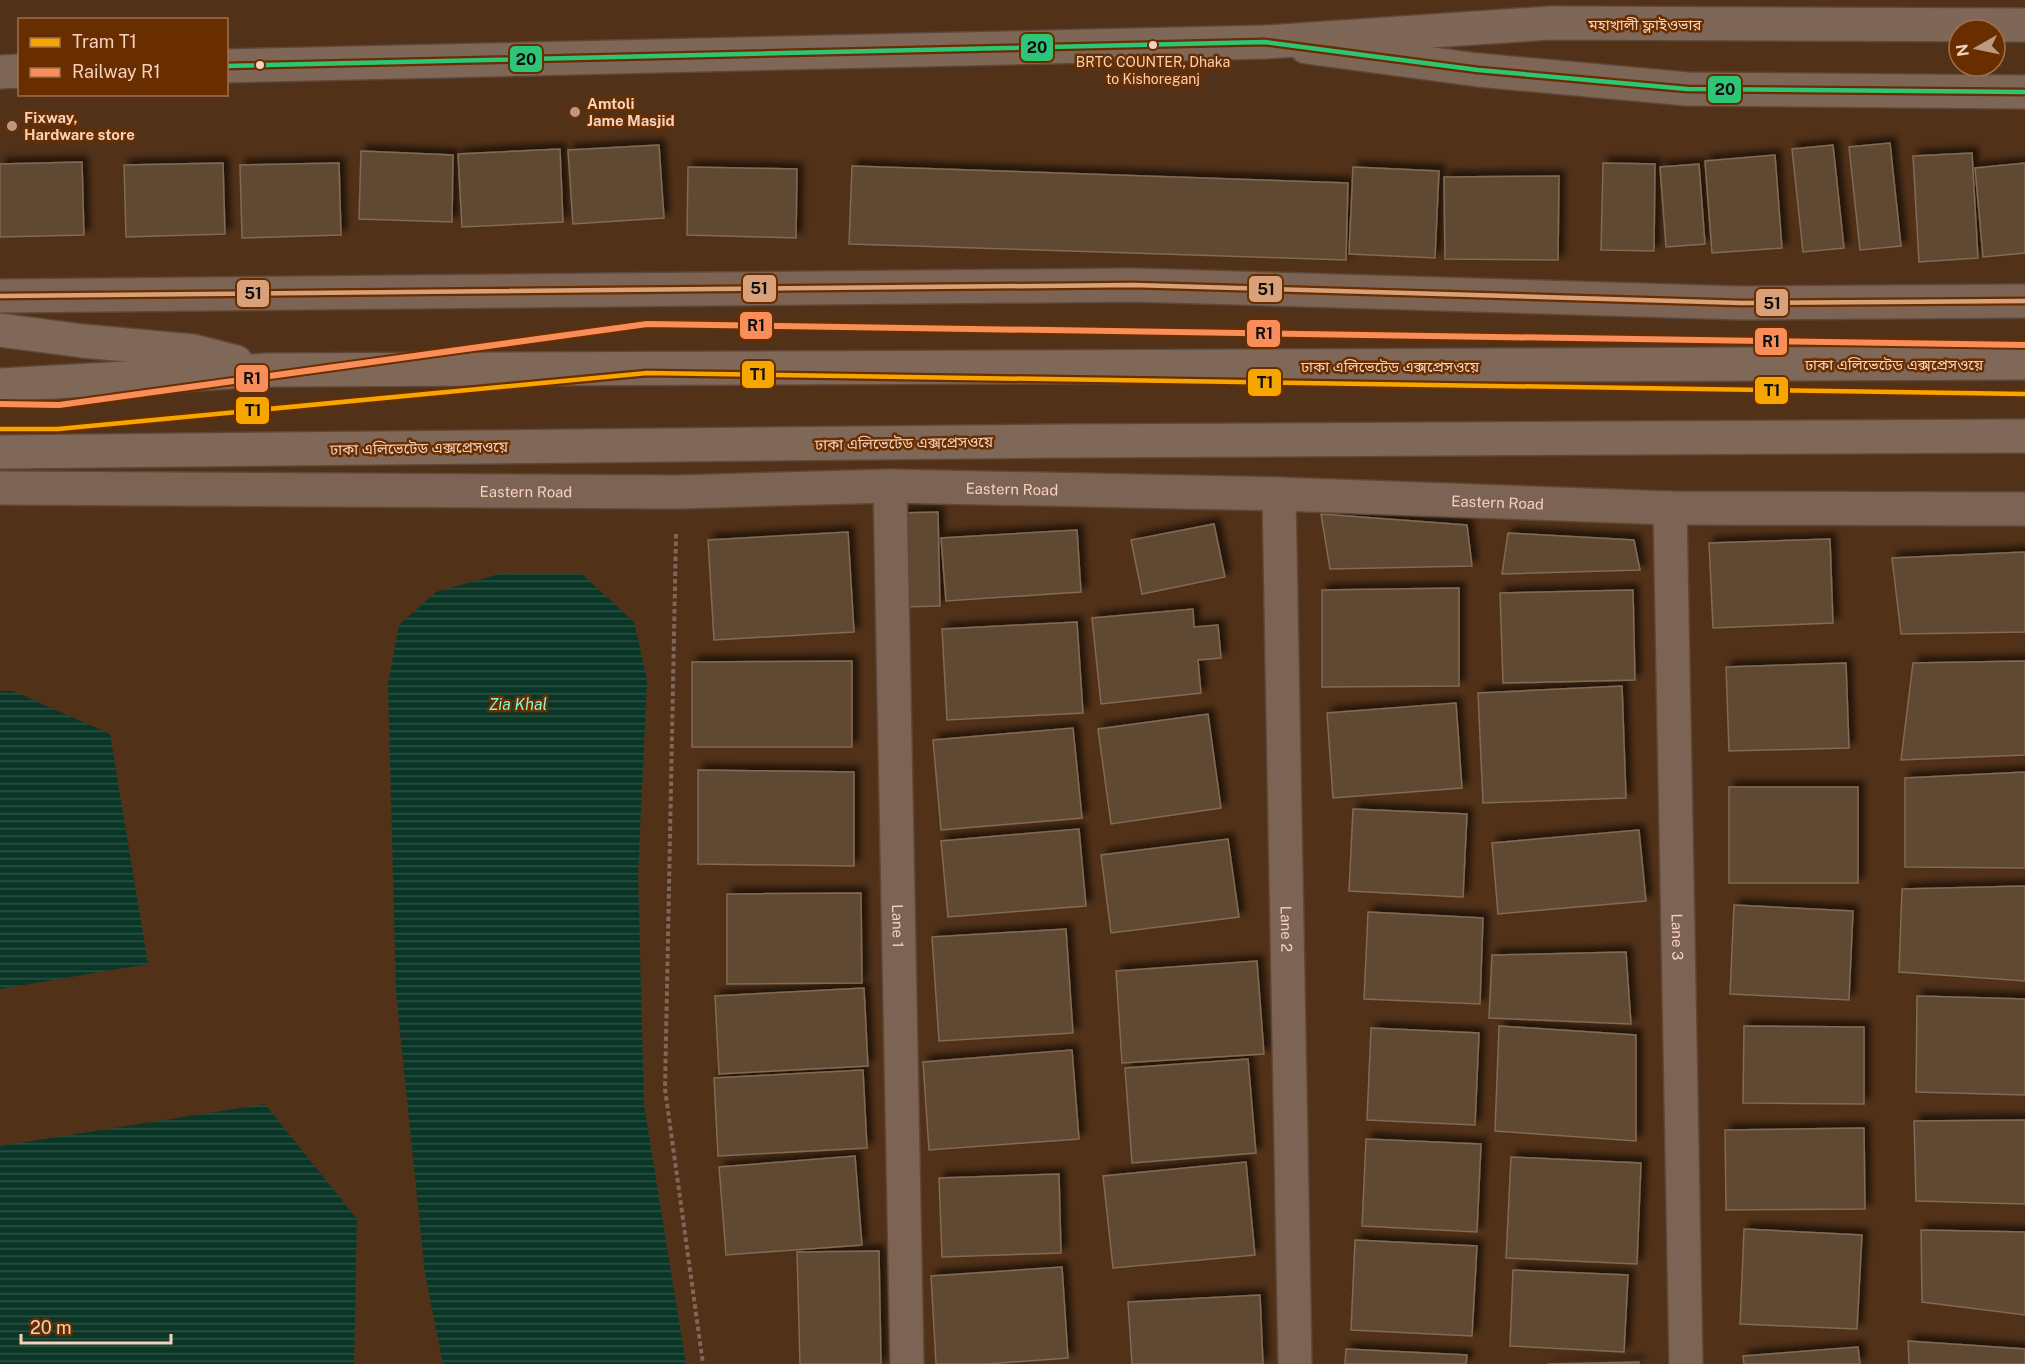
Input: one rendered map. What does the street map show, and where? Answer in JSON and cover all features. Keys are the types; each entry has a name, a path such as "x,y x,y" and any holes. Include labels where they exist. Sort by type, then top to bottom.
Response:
{"highway":[{"name":"মহাখালী ফ্লাইওভার","path":"228,66 1265,42 1551,23 2025,25"},
{"path":"0,72 18,71"},
{"path":"0,330 83,341 193,351 268,370"},
{"name":"ঢাকা এলিভেটেড এক্সপ্রেসওয়ে","path":"0,386 268,370 2025,363"},
{"name":"ঢাকা এলিভেটেড এক্সপ্রেসওয়ে","path":"0,452 1072,441 2025,436"}],"main road":[{"path":"1265,42 1478,70 1687,89 2025,92"}],"street":[{"path":"0,296 1133,285 1742,303 2025,301"},
{"name":"Eastern Road","path":"0,488 677,492 890,486 1279,494 1670,508 2025,509"},
{"name":"Lane 1","path":"890,486 907,1364"},
{"name":"Lane 2","path":"1279,494 1295,1364"},
{"name":"Lane 3","path":"1670,508 1686,1364"}],"path":[{"path":"677,492 665,1089 702,1364"}],"water":[{"name":"Zia Khal","path":"503,573 582,574 634,622 647,679 638,875 644,1105 686,1364 443,1364 425,1274 396,993 388,684 399,625 436,592"},
{"path":"0,691 13,691 110,734 148,964 0,989"},
{"path":"265,1104 357,1219 354,1364 0,1364 0,1146"}],"building":[{"path":"1890,143 1901,246 1860,250 1849,147"},
{"path":"659,145 664,218 573,224 568,150"},
{"path":"1833,145 1844,248 1803,252 1792,149"},
{"path":"560,149 563,222 462,227 458,154"},
{"path":"361,151 453,155 452,222 359,219"},
{"path":"1972,153 1978,258 1919,262 1913,156"},
{"path":"1775,155 1782,248 1712,253 1705,161"},
{"path":"82,162 84,235 0,237 0,164"},
{"path":"223,163 225,234 126,237 124,165"},
{"path":"339,163 341,235 242,238 240,165"},
{"path":"1603,163 1655,164 1654,251 1601,250"},
{"path":"2025,163 2025,253 1983,257 1975,168"},
{"path":"1699,164 1705,244 1666,247 1660,167"},
{"path":"852,166 1348,183 1346,260 849,244"},
{"path":"688,167 797,169 796,238 687,235"},
{"path":"1353,167 1439,171 1435,258 1349,254"},
{"path":"1559,176 1558,260 1445,259 1444,177"},
{"path":"938,512 940,606 901,607 900,513"},
{"path":"1321,514 1467,525 1472,566 1330,569"},
{"path":"1214,524 1225,577 1142,594 1131,540"},
{"path":"1077,530 1081,592 946,601 941,538"},
{"path":"848,532 854,632 714,640 708,540"},
{"path":"1508,533 1634,540 1640,570 1502,574"},
{"path":"1830,539 1833,623 1713,628 1709,543"},
{"path":"2025,552 2025,632 1901,634 1892,558"},
{"path":"1459,588 1459,686 1322,687 1322,590"},
{"path":"1633,590 1635,680 1503,683 1500,593"},
{"path":"1193,609 1194,627 1218,625 1221,658 1198,660 1201,693 1101,704 1092,618"},
{"path":"1077,622 1083,713 947,720 942,629"},
{"path":"852,661 852,747 692,747 692,662"},
{"path":"2025,661 2025,755 1901,760 1913,663"},
{"path":"1846,663 1849,748 1729,751 1726,667"},
{"path":"1622,686 1626,798 1483,803 1478,693"},
{"path":"1456,703 1462,788 1333,798 1327,713"},
{"path":"1208,714 1221,808 1111,824 1098,729"},
{"path":"1073,728 1082,818 941,830 933,740"},
{"path":"698,770 854,772 854,866 698,864"},
{"path":"2025,772 2025,868 1905,867 1905,778"},
{"path":"1729,787 1858,787 1858,883 1729,883"},
{"path":"1353,809 1467,814 1463,897 1349,891"},
{"path":"1079,829 1086,906 948,917 941,841"},
{"path":"1639,830 1646,901 1498,914 1492,843"},
{"path":"1228,839 1239,917 1111,933 1101,855"},
{"path":"2025,886 2025,981 1899,972 1902,889"},
{"path":"861,893 862,983 727,984 727,894"},
{"path":"1734,905 1853,911 1849,1000 1730,994"},
{"path":"1368,912 1483,918 1480,1004 1364,999"},
{"path":"1066,929 1073,1033 939,1041 932,937"},
{"path":"1626,952 1631,1024 1489,1018 1492,955"},
{"path":"1257,961 1264,1054 1122,1063 1116,971"},
{"path":"864,988 868,1066 719,1074 715,996"},
{"path":"1917,996 2025,999 2025,1095 1916,1092"},
{"path":"1499,1026 1636,1035 1636,1141 1495,1131"},
{"path":"1744,1026 1864,1027 1864,1104 1743,1103"},
{"path":"1371,1028 1479,1033 1475,1125 1367,1120"},
{"path":"1072,1050 1079,1139 929,1150 923,1062"},
{"path":"1248,1059 1256,1153 1132,1163 1125,1068"},
{"path":"863,1070 867,1148 718,1156 714,1078"},
{"path":"2025,1120 2025,1204 1916,1201 1914,1121"},
{"path":"1864,1128 1865,1209 1726,1210 1725,1130"},
{"path":"1366,1139 1481,1144 1477,1232 1362,1226"},
{"path":"855,1156 862,1245 726,1255 719,1167"},
{"path":"1511,1157 1641,1163 1637,1264 1506,1258"},
{"path":"1246,1162 1255,1255 1113,1268 1103,1176"},
{"path":"1059,1174 1061,1253 942,1257 939,1178"},
{"path":"1744,1229 1862,1235 1857,1329 1740,1324"},
{"path":"1921,1230 2025,1232 2025,1315 1922,1302"},
{"path":"1355,1240 1477,1246 1472,1336 1351,1330"},
{"path":"879,1251 881,1364 800,1364 797,1252"},
{"path":"1062,1267 1068,1358 987,1364 936,1364 931,1276"},
{"path":"1513,1270 1628,1275 1624,1352 1510,1346"},
{"path":"1260,1295 1263,1364 1132,1364 1128,1302"},
{"path":"1908,1341 2025,1349 2025,1364 1909,1364"},
{"path":"1858,1347 1860,1364 1744,1364 1743,1356"},
{"path":"1346,1349 1467,1355 1466,1364 1345,1364"},
{"path":"1639,1362 1639,1364 1547,1364"}],"tram line":[{"name":"T1","path":"0,429 58,429 647,373 2025,394"}],"rail line":[{"name":"R1","path":"0,404 59,405 647,324 2025,345"}],"transit line":[{"name":"20","path":"228,66 1265,42 1478,70 1687,89 2025,92"},
{"name":"51","path":"0,296 1133,285 1742,303 2025,301"}],"place":[{"name":"BRTC COUNTER, Dhaka to Kishoreganj","path":"1153,45"},
{"name":"Amtoli Jame Masjid","path":"575,112"},
{"name":"Fixway, Hardware store","path":"12,126"}]}
